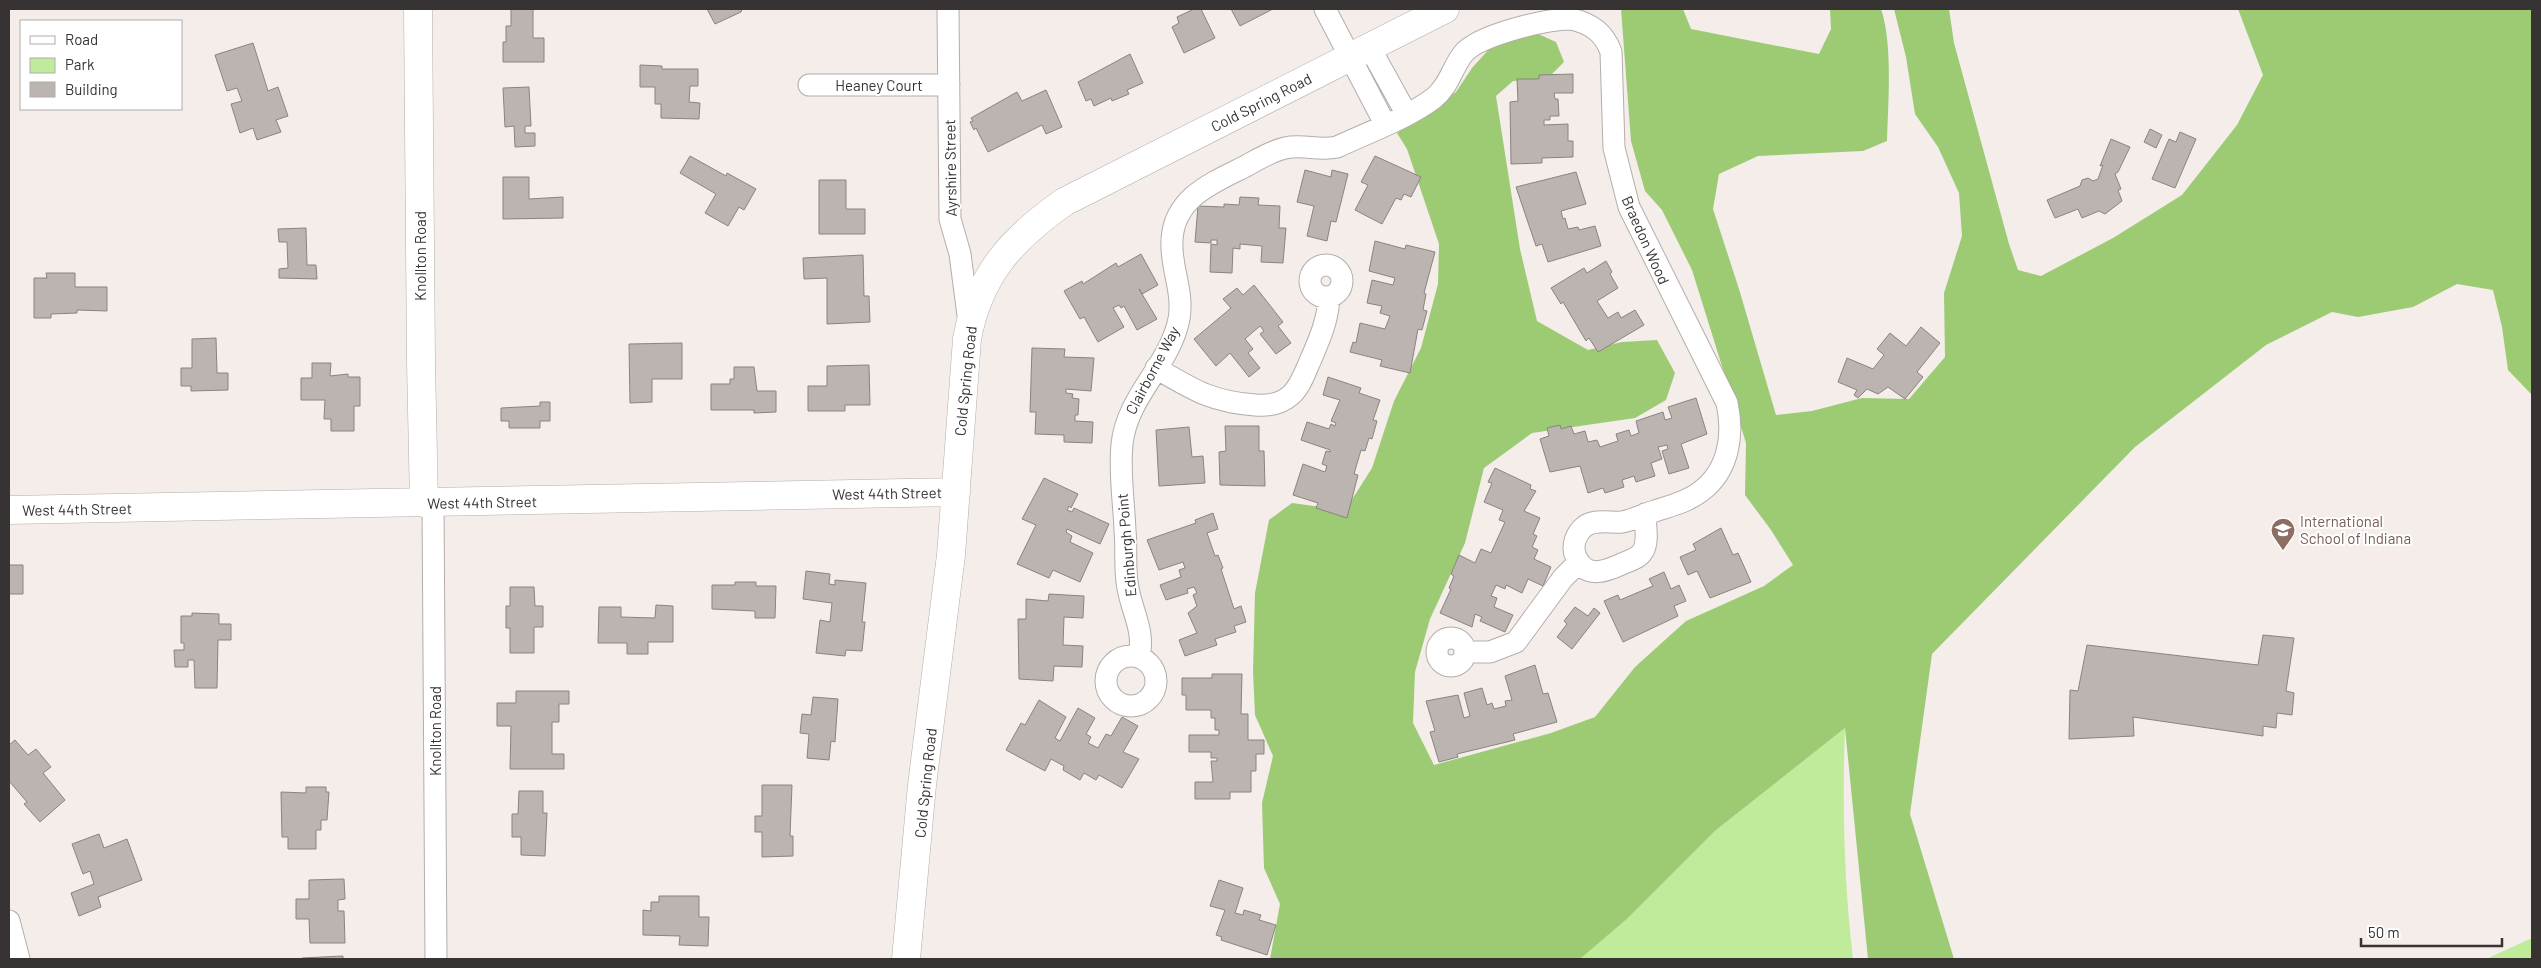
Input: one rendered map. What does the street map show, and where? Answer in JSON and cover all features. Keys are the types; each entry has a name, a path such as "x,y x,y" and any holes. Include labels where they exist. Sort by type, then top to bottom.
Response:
{"street":[{"name":"Knollton Road","path":"418,9 420,345 429,503 436,959"},
{"name":"Ayrshire Street","path":"948,9 950,219 960,254 970,326"},
{"path":"1325,9 1406,113"},
{"name":"Cold Spring Road","path":"906,959 922,785 934,702 956,492 970,326 983,289 1002,258 1018,238 1045,216 1090,189 1445,9"},
{"name":"Braedon Wood","path":"1385,124 1435,97 1446,86 1462,54 1470,46 1488,36 1564,19 1584,22 1601,33 1609,44 1613,58 1613,139 1624,190 1636,224 1727,403 1731,431 1726,456 1718,473 1699,493 1683,501 1621,522 1598,522 1586,526 1578,533 1574,546 1576,558 1579,562"},
{"path":"1359,53 1385,124"},
{"name":"Heaney Court","path":"809,85 949,85"},
{"name":"Clairborne Way","path":"1120,461 1123,430 1128,416 1174,334 1179,319 1180,296 1172,238 1178,216 1192,196 1205,186 1274,152 1294,146 1325,149 1338,147 1385,124"},
{"path":"1156,368 1196,391 1226,403 1266,406 1276,403 1292,394 1301,382 1324,329 1329,297"},
{"name":"Edinburgh Point","path":"1120,461 1126,579 1141,636 1139,657"},
{"name":"West 44th Street","path":"9,510 956,492"},
{"path":"1465,652 1490,652 1516,642 1563,578 1579,562 1589,571 1605,572 1636,559 1643,552 1645,545 1645,514"},
{"path":"9,921 19,959"}],"green space":[{"path":"1621,9 1683,9 1691,29 1819,54 1831,29 1830,9 1881,9 1885,23 1888,56 1887,141 1863,151 1758,156 1719,174 1713,209 1776,415 1812,411 1862,398 1909,399 1945,357 1944,293 1962,236 1959,193 1938,147 1915,114 1906,57 1894,9 1949,9 1954,43 2009,244 2018,270 2041,276 2113,238 2182,195 2237,125 2263,75 2238,9 2532,9 2532,395 2508,370 2502,327 2493,290 2457,284 2413,307 2358,317 2332,312 2266,345 2135,447 1932,654 1910,814 1954,959 1868,959 1845,728 1716,830 1628,918 1580,959 1270,959 1280,904 1264,868 1262,803 1273,756 1255,715 1253,672 1255,593 1269,520 1292,503 1336,509 1351,501 1372,468 1394,401 1421,348 1438,284 1439,244 1407,149 1397,133 1456,92 1472,68 1491,47 1536,33 1556,42 1564,62 1547,79 1513,81 1496,96 1520,249 1537,321 1588,350 1622,342 1657,340 1675,373 1666,400 1635,418 1532,433 1484,468 1465,543 1430,619 1415,672 1413,723 1434,765 1551,733 1595,717 1635,667 1686,621 1764,586 1793,565 1771,530 1745,495 1746,443 1692,270 1662,210 1645,191 1631,141"},
{"path":"1845,728 1844,844 1853,959 1580,959 1628,918 1716,830"},
{"path":"2532,938 2532,959 2486,959"}],"building":[{"path":"511,9 533,9 533,38 544,38 544,62 503,62 503,42 506,42 506,26 511,26"},
{"path":"707,9 742,9 741,12 715,24"},
{"path":"1194,9 1201,9 1215,38 1184,53 1172,27 1179,23 1177,17"},
{"path":"1231,9 1273,9 1240,26"},
{"path":"253,43 268,91 278,87 288,116 276,120 281,132 257,140 253,128 240,133 231,104 242,101 237,88 227,91 215,55"},
{"path":"1130,54 1143,83 1127,90 1129,94 1112,101 1111,98 1094,106 1091,99 1086,101 1078,82"},
{"path":"640,65 662,66 662,69 698,69 698,86 690,86 689,102 700,103 699,119 661,118 661,104 655,104 655,87 640,87"},
{"path":"1573,74 1573,93 1554,93 1555,99 1558,99 1559,116 1550,116 1550,120 1544,120 1544,125 1568,124 1568,141 1573,141 1573,157 1542,158 1542,163 1511,164 1510,102 1518,101 1517,79 1539,79 1539,75"},
{"path":"529,87 531,126 525,126 525,133 535,133 535,146 515,147 514,126 505,127 503,88"},
{"path":"1046,90 1062,127 1046,134 1042,125 988,152 976,128 974,130 970,122 973,121 971,118 1017,92 1022,101"},
{"path":"2150,129 2162,135 2156,148 2144,142"},
{"path":"2180,132 2196,139 2175,188 2152,179 2169,139 2176,142"},
{"path":"2111,139 2130,147 2118,172 2115,174 2121,189 2118,190 2122,201 2105,214 2099,211 2082,218 2078,209 2055,218 2047,200 2080,186 2082,180 2088,178 2093,181 2098,179 2103,165 2100,166"},
{"path":"690,156 726,176 727,173 756,189 744,210 739,207 728,226 705,213 716,194 680,173"},
{"path":"1375,156 1421,177 1411,197 1404,194 1401,200 1396,198 1382,224 1355,210 1368,185 1361,182"},
{"path":"1305,170 1331,177 1332,170 1348,174 1336,222 1331,221 1327,241 1307,236 1314,206 1297,202"},
{"path":"1576,172 1586,204 1561,211 1563,219 1565,218 1568,229 1578,227 1579,230 1595,226 1601,246 1548,262 1542,244 1536,246 1516,187"},
{"path":"503,177 529,177 529,199 563,197 563,218 503,219"},
{"path":"819,180 846,180 846,209 865,209 865,234 819,234"},
{"path":"1240,197 1259,198 1258,205 1280,206 1279,228 1286,228 1283,263 1261,262 1262,246 1240,244 1240,249 1233,248 1232,273 1210,272 1211,244 1217,245 1217,240 1211,240 1211,243 1195,242 1198,206 1224,207 1224,204 1239,205"},
{"path":"306,228 307,265 316,265 317,279 279,278 279,269 288,268 287,242 279,242 278,229"},
{"path":"1375,241 1405,249 1406,245 1435,252 1424,293 1426,294 1423,310 1427,311 1422,330 1418,329 1410,373 1380,366 1382,360 1350,352 1353,342 1356,343 1360,323 1385,329 1390,316 1380,313 1382,306 1367,303 1372,280 1393,285 1395,278 1369,271"},
{"path":"1141,254 1158,285 1142,294 1157,319 1137,330 1124,306 1121,308 1119,305 1113,308 1124,327 1098,342 1084,317 1080,319 1064,291 1082,281 1083,284 1116,263 1118,267"},
{"path":"863,255 864,296 869,296 870,322 827,324 827,278 804,279 803,258"},
{"path":"1606,261 1612,272 1610,274 1618,288 1597,301 1608,318 1618,312 1621,318 1635,310 1644,325 1598,352 1589,338 1586,341 1563,302 1561,304 1551,288 1584,268 1587,273"},
{"path":"46,273 75,273 75,287 107,287 107,311 77,310 77,313 51,314 51,318 34,318 34,278 47,278"},
{"path":"1254,285 1283,322 1278,326 1291,343 1276,354 1260,334 1264,331 1260,326 1245,339 1253,349 1248,353 1260,368 1249,377 1230,353 1216,366 1194,339 1231,308 1223,299 1237,288 1243,295"},
{"path":"1921,327 1940,343 1917,372 1923,377 1905,399 1888,387 1878,394 1867,389 1858,398 1854,395 1857,390 1838,382 1847,358 1873,369 1884,355 1877,349 1890,333 1906,346"},
{"path":"216,338 217,373 228,373 228,390 191,391 191,386 181,386 181,368 192,368 192,339"},
{"path":"682,343 682,379 652,379 652,402 630,403 629,344"},
{"path":"1032,348 1065,349 1064,357 1094,358 1091,391 1066,389 1066,393 1073,394 1072,398 1079,399 1078,415 1075,415 1075,421 1093,422 1092,443 1064,442 1064,435 1035,434 1036,412 1030,412"},
{"path":"312,363 331,363 330,376 348,374 348,377 360,377 360,406 354,406 354,431 331,431 331,419 324,419 325,400 301,400 301,378 312,378"},
{"path":"869,365 870,405 845,405 845,411 808,411 808,386 827,386 827,366"},
{"path":"734,367 754,367 757,391 776,391 776,412 754,413 754,410 711,410 711,384 730,384 730,379 734,379"},
{"path":"1328,377 1361,388 1359,393 1380,400 1373,420 1377,421 1372,439 1369,438 1365,451 1361,450 1354,474 1358,475 1347,518 1316,508 1318,503 1293,495 1303,464 1325,472 1327,466 1322,464 1326,451 1330,452 1330,450 1301,440 1307,422 1329,429 1331,424 1335,426 1336,423 1331,421 1340,400 1323,395"},
{"path":"1696,398 1707,434 1681,444 1689,468 1669,474 1662,451 1668,449 1667,445 1658,447 1662,459 1651,463 1655,476 1636,482 1634,476 1622,480 1624,487 1605,493 1603,488 1588,493 1580,466 1550,472 1540,439 1549,436 1547,428 1560,425 1561,429 1571,426 1574,434 1585,431 1588,442 1597,440 1600,447 1618,441 1616,434 1629,430 1631,436 1639,433 1636,421 1663,412 1665,420 1672,418 1668,407"},
{"path":"540,402 550,402 550,421 540,421 540,428 509,428 509,421 501,421 501,408 540,406"},
{"path":"1225,426 1259,426 1259,451 1264,451 1265,486 1220,485 1219,452 1226,451"},
{"path":"1189,427 1192,457 1203,456 1205,483 1159,486 1156,430"},
{"path":"1495,468 1531,485 1530,489 1536,491 1524,511 1540,518 1533,534 1537,536 1532,547 1538,550 1534,559 1551,567 1543,586 1528,579 1522,593 1506,585 1505,589 1496,585 1491,596 1497,598 1494,607 1513,615 1505,632 1480,621 1482,617 1475,614 1472,627 1440,613 1451,589 1449,588 1454,576 1451,574 1459,555 1475,563 1481,549 1491,553 1505,522 1499,520 1503,510 1484,502 1492,483 1488,482"},
{"path":"1044,478 1078,494 1071,508 1069,506 1067,510 1072,512 1074,508 1109,524 1100,544 1067,529 1066,532 1072,536 1070,542 1093,553 1080,582 1053,570 1049,578 1017,564 1036,525 1022,519"},
{"path":"1213,513 1218,529 1207,533 1215,556 1218,555 1223,568 1221,569 1234,609 1241,606 1246,622 1234,626 1236,632 1215,639 1217,645 1185,656 1179,640 1197,633 1188,613 1197,606 1193,595 1197,593 1194,587 1187,589 1188,593 1166,600 1160,585 1181,577 1179,570 1185,568 1183,562 1159,570 1147,540 1196,523 1195,520"},
{"path":"1721,528 1733,555 1738,553 1751,582 1710,598 1697,571 1688,575 1680,557 1696,550 1693,544"},
{"path":"9,565 23,565 23,594 9,594"},
{"path":"806,571 830,574 829,584 835,585 835,580 866,583 862,622 865,622 862,651 846,650 845,656 816,653 820,620 830,622 832,603 803,599"},
{"path":"1664,572 1671,589 1679,585 1686,601 1674,606 1678,616 1623,642 1604,601 1618,595 1620,600 1653,586 1649,579"},
{"path":"735,582 756,582 756,586 776,586 775,618 755,618 755,611 712,609 712,585 735,585"},
{"path":"510,587 534,587 535,606 543,606 543,627 534,627 534,653 510,653 510,628 506,628 506,606 510,606"},
{"path":"1049,594 1084,596 1083,618 1064,617 1063,645 1083,646 1082,667 1054,666 1053,681 1019,679 1018,619 1026,619 1026,599 1048,601"},
{"path":"656,605 673,606 673,642 648,642 648,654 627,654 627,643 598,643 599,607 621,607 621,617 655,618"},
{"path":"1575,607 1588,616 1594,608 1600,613 1572,649 1557,637 1567,624 1564,621"},
{"path":"192,613 219,614 219,624 231,624 231,640 218,640 217,688 195,688 194,660 188,660 188,667 175,667 174,650 184,650 184,643 181,643 181,616 192,616"},
{"path":"2263,635 2294,638 2286,691 2294,693 2292,715 2277,713 2276,728 2263,726 2263,736 2133,717 2134,736 2069,739 2070,690 2078,691 2087,645 2258,665"},
{"path":"1535,665 1543,694 1548,693 1557,722 1513,734 1515,740 1457,754 1458,757 1439,762 1430,732 1435,731 1426,701 1458,695 1464,718 1470,716 1464,693 1482,688 1487,705 1492,703 1494,709 1506,706 1505,701 1512,700 1505,676"},
{"path":"1212,674 1242,674 1241,714 1248,714 1248,740 1264,740 1264,754 1256,754 1256,771 1251,771 1251,792 1230,792 1230,799 1195,799 1195,782 1213,782 1211,761 1217,761 1217,758 1211,758 1211,752 1189,752 1189,735 1219,735 1219,730 1215,730 1215,718 1211,718 1211,710 1186,710 1186,695 1182,695 1182,678 1212,678"},
{"path":"516,691 569,691 569,704 559,704 559,722 552,722 552,754 564,754 564,769 510,769 511,726 497,726 497,703 516,703"},
{"path":"813,697 838,699 835,742 831,741 829,760 807,758 809,734 800,733 802,714 811,715"},
{"path":"1039,700 1066,717 1055,738 1060,741 1078,708 1095,718 1086,734 1091,737 1088,743 1098,748 1106,734 1111,736 1122,717 1138,726 1123,752 1139,759 1122,788 1099,775 1096,780 1084,773 1080,780 1063,770 1064,766 1051,759 1045,771 1006,750 1021,723 1025,725"},
{"path":"15,740 28,755 36,749 51,767 43,773 65,800 40,822 24,804 27,802 9,781 9,745"},
{"path":"762,785 792,785 790,836 793,836 793,856 762,857 762,832 755,832 755,816 762,816"},
{"path":"306,787 326,787 326,792 329,792 327,820 321,820 321,830 316,830 316,849 288,849 288,837 282,837 281,792 306,793"},
{"path":"519,791 543,791 543,813 547,813 545,856 521,855 521,837 512,837 512,814 518,814"},
{"path":"99,834 104,848 127,839 142,880 98,897 101,907 79,916 71,893 94,884 90,871 83,874 72,844"},
{"path":"344,879 345,899 338,900 338,911 344,911 345,943 310,943 309,919 296,919 296,899 309,899 309,880"},
{"path":"1219,880 1243,888 1235,913 1243,915 1244,910 1261,915 1259,920 1276,925 1267,955 1221,940 1222,937 1216,935 1225,910 1210,906"},
{"path":"659,896 699,896 699,917 709,917 708,946 679,945 680,936 643,935 643,910 651,911 651,902 659,902"},
{"path":"343,956 343,959 302,959 302,958"}],"place":[{"name":"International School of Indiana","path":"2283,551"}]}
